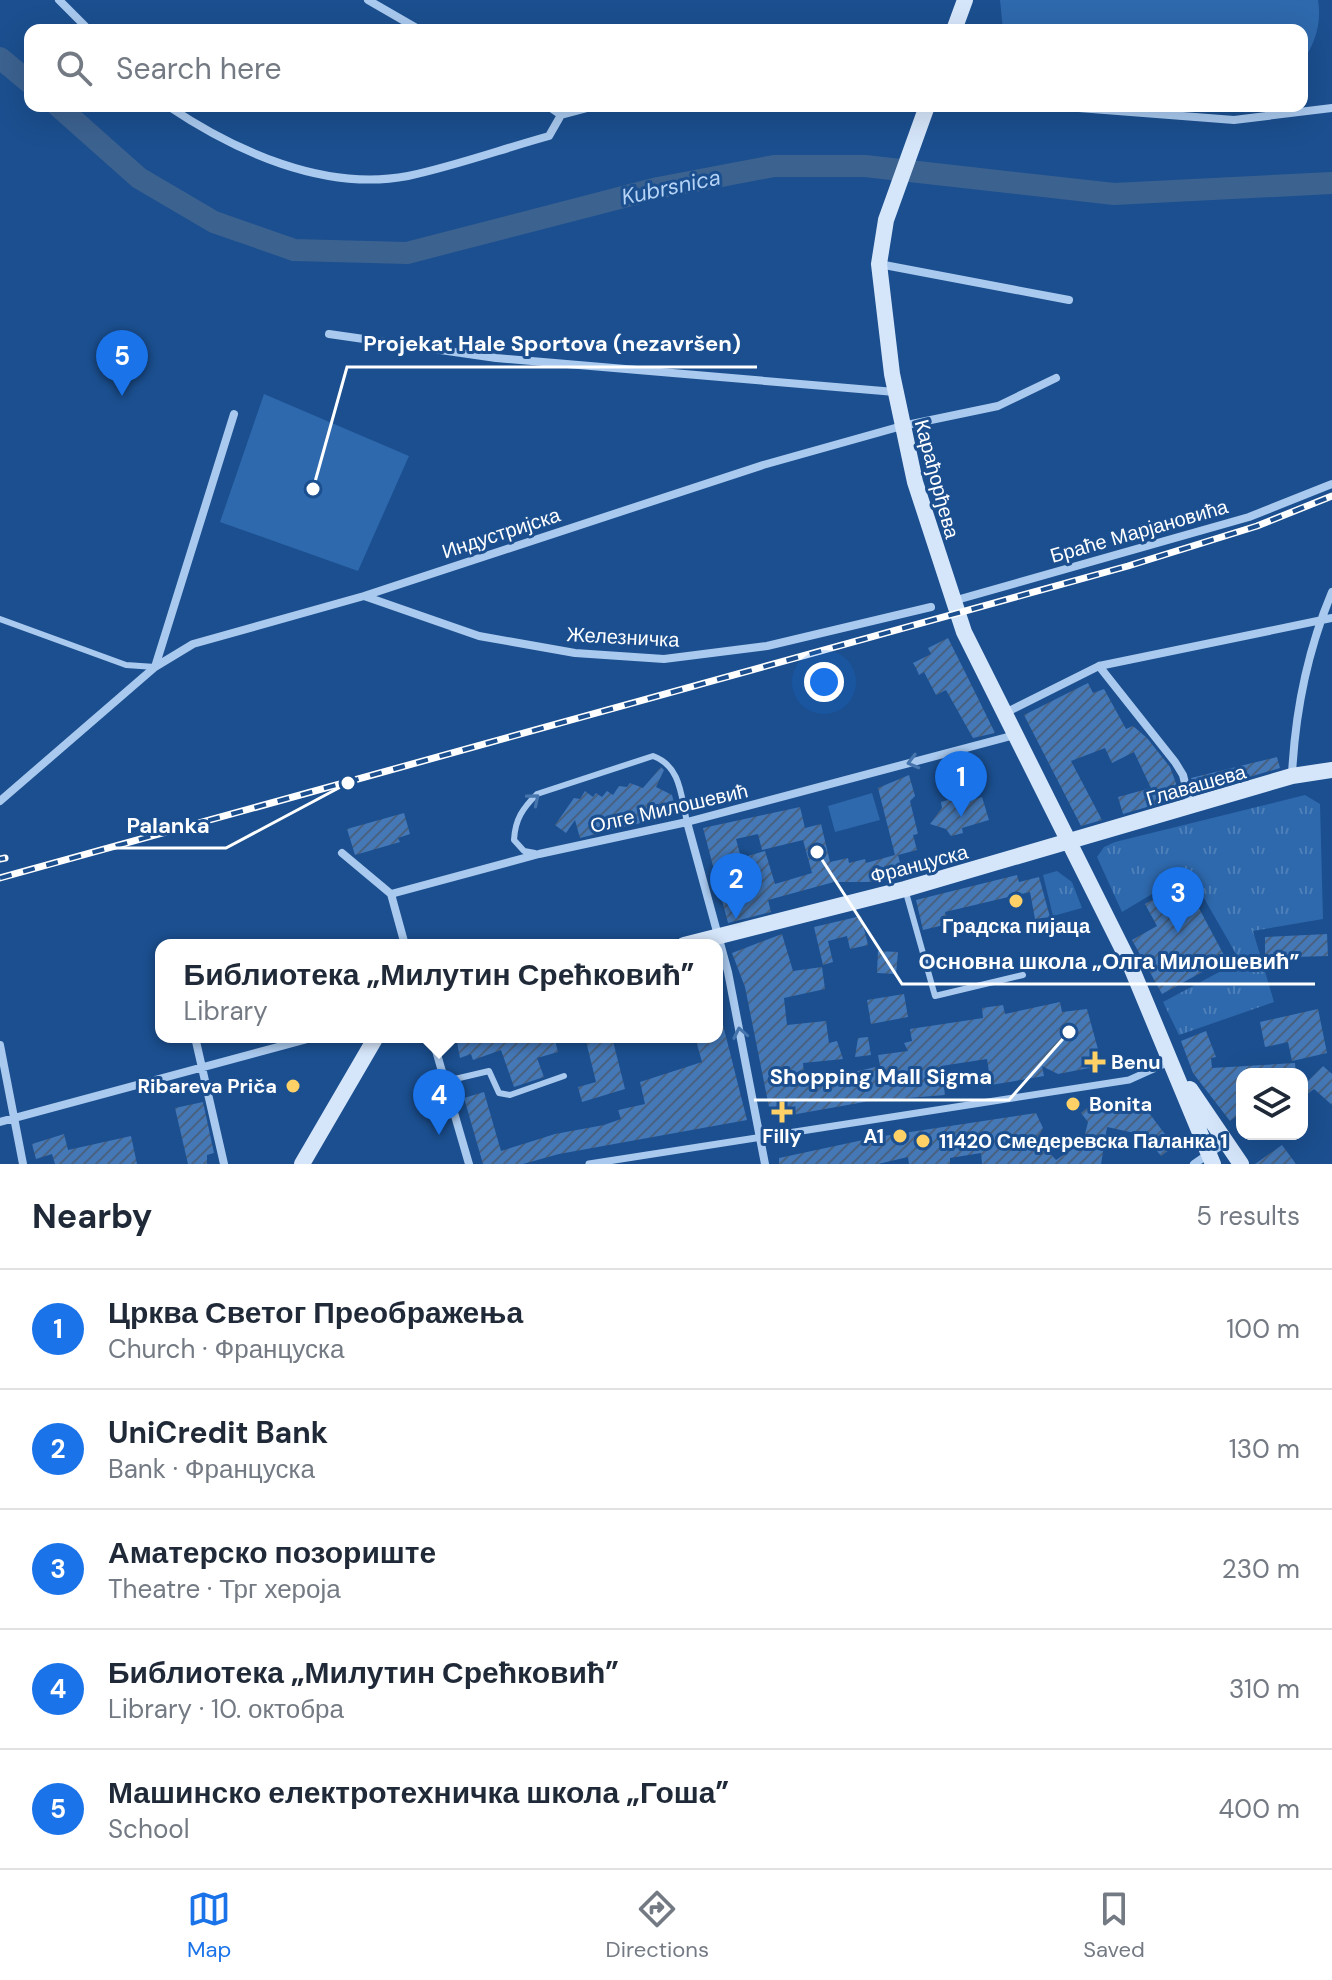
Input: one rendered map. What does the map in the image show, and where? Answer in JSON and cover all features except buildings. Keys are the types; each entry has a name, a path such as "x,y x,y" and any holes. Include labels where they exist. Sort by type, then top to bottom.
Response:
{"main road":[{"path":"956,24 965,0"},
{"name":"Карађорђева","path":"925,112 886,220 879,264 902,426 932,541 952,601 1004,713 1071,841 1129,962 1171,1061"},
{"name":"Главашева","path":"1071,841 1292,776 1332,770"},
{"name":"Француска","path":"707,939 905,889 1071,841"},
{"path":"302,1164 373,1043"},
{"path":"1171,1061 1241,1164"},
{"path":"1171,1061 1205,1161"}],"street":[{"path":"59,0 83,24"},
{"path":"368,0 410,24"},
{"path":"1308,111 1332,108"},
{"path":"177,112 214,137 260,159 344,177 406,176 549,136 561,115 572,112"},
{"path":"557,112 561,115"},
{"path":"1131,112 1234,120 1299,112"},
{"path":"879,264 1069,300"},
{"path":"329,334 496,358 895,392"},
{"name":"Индустријска","path":"0,801 155,667 193,644 364,596 763,465 902,426 998,406 1056,378"},
{"path":"155,667 234,414"},
{"name":"Браће Марјановића","path":"952,601 1249,517 1332,484"},
{"path":"1292,776 1294,731 1321,619 1332,592"},
{"name":"Железничка","path":"364,596 479,636 575,653 664,659 767,646 931,607"},
{"path":"1004,713 1099,666 1332,618"},
{"path":"1099,666 1175,762 1183,775 1191,808"},
{"name":"Олге Милошевић","path":"391,894 539,854 687,822 1016,735"},
{"path":"687,822 720,939"},
{"path":"342,853 391,894 403,939"},
{"path":"723,956 765,1164"},
{"path":"197,1043 224,1164"},
{"path":"0,1122 294,1043"},
{"path":"434,1043 469,1164"},
{"path":"0,1045 23,1164"},
{"path":"589,1164 1129,1080 1171,1061"},
{"path":"1205,1161 1227,1141"}],"lane":[{"path":"0,619 126,665 155,667"},
{"path":"539,854 524,851 514,840 515,824 537,794 653,756 665,761 676,774 687,822"},
{"path":"905,889 935,996 1023,975"},
{"path":"449,1096 460,1094 455,1079 489,1071 499,1093 510,1095 564,1076"}],"green space":[{"path":"1000,0 1318,0 1319,17 1308,53 1308,24 1002,24"},
{"path":"264,394 409,456 358,571 220,522"},
{"path":"872,793 880,820 835,832 828,806"},
{"path":"1305,795 1320,804 1323,919 1253,931 1274,1002 1179,1035 1163,1002 1240,961 1189,872 1122,912 1097,857 1104,847 1115,842"},
{"path":"1057,871 1072,882 1082,908 1053,916 1043,875"}],"waterway":[{"name":"Kubrsnica","path":"0,58 24,78"},
{"name":"Kubrsnica","path":"65,112 139,178 214,222 294,250 407,253 658,188 774,166 865,166 1114,194 1332,183"}],"railway":[{"path":"0,878 1128,566 1257,526 1332,496"},
{"path":"0,859 5,858"}],"place":[{"name":"Машинско електротехничка школа „Гоша”","path":"122,396"},
{"name":"Projekat Hale Sportova (nezavršen)","path":"313,489"},
{"name":"Palanka","path":"348,783"},
{"name":"Црква Светог Преображења","path":"961,817"},
{"name":"Основна школа „Олга Милошевић”","path":"817,852"},
{"name":"Градска пијаца","path":"1016,901"},
{"name":"UniCredit Bank","path":"736,919"},
{"name":"Аматерско позориште","path":"1178,933"},
{"name":"Shopping Mall Sigma","path":"1069,1032"},
{"name":"Benu","path":"1095,1062"},
{"name":"Ribareva Priča","path":"293,1086"},
{"name":"Bonita","path":"1073,1104"},
{"name":"Filly","path":"782,1112"},
{"name":"Библиотека „Милутин Срећковић”","path":"439,1135"},
{"name":"A1","path":"900,1136"},
{"name":"11420 Смедеревска Паланка 1","path":"923,1141"}]}
